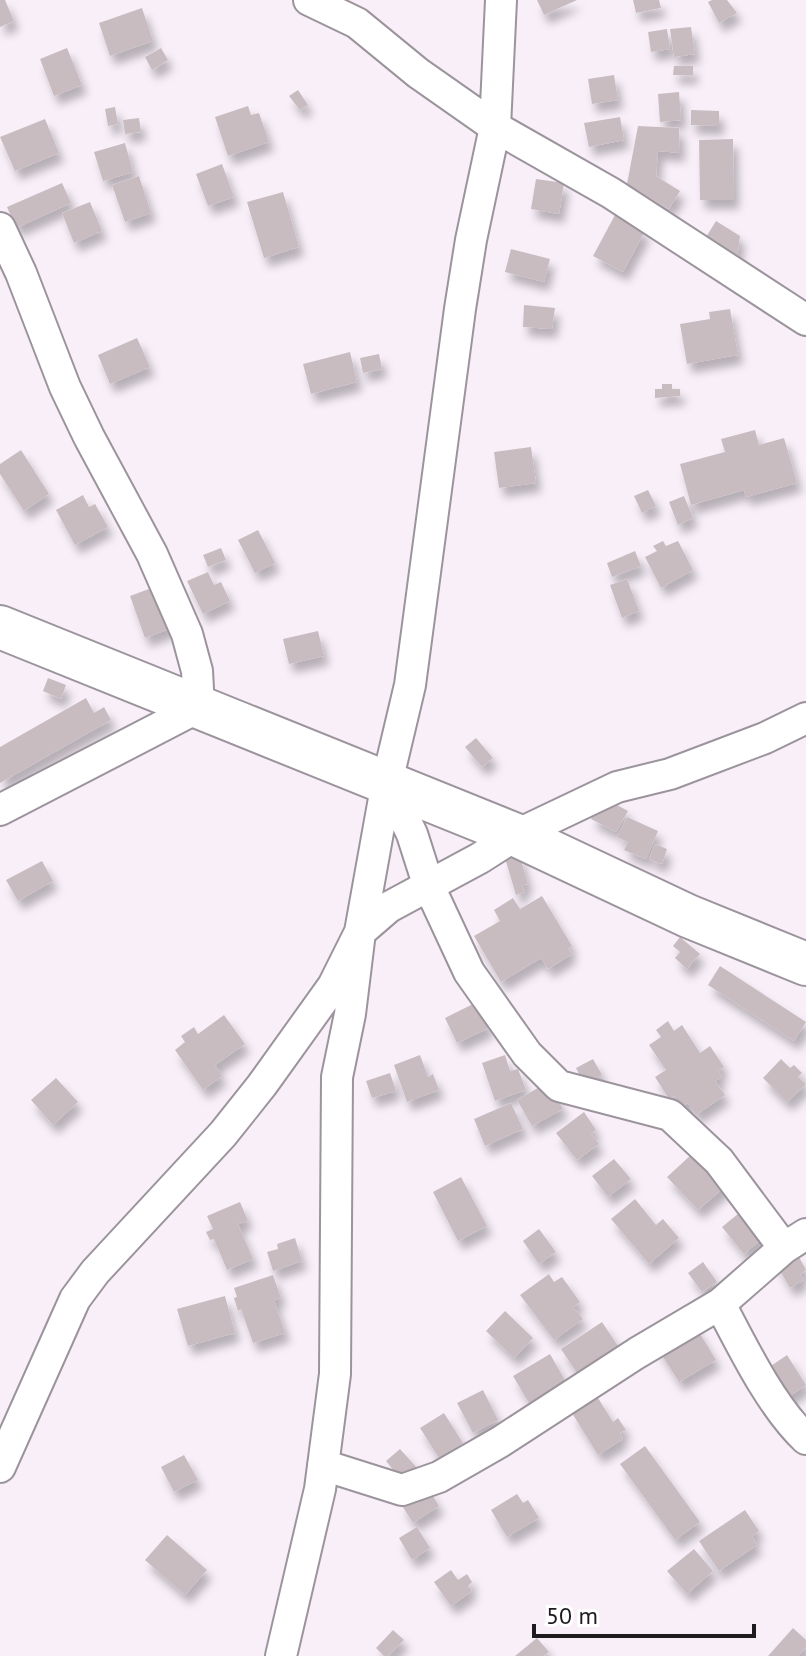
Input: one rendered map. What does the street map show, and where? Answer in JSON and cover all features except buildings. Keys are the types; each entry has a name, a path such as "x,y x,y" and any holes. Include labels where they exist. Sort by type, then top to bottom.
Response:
{"street":[{"path":"309,0 357,23 418,73 495,127 611,193 806,320"},
{"path":"281,1656 310,1533 335,1374 337,1077 387,782 410,685 471,240 495,127 501,0"},
{"path":"0,228 21,273 65,387 152,554 187,634 197,671 199,707"},
{"path":"0,627 516,835 688,916 806,964"},
{"path":"0,810 199,707"},
{"path":"0,1467 75,1299 95,1272 204,1155 252,1097 333,986 360,932 389,907 516,835 617,787 670,774 765,738 806,718"},
{"path":"323,1465 402,1490 439,1477 720,1304 795,1241 670,1115 559,1086 527,1054 469,972 428,884 412,834 387,782"},
{"path":"720,1304 750,1361 794,1428 806,1439"}]}
